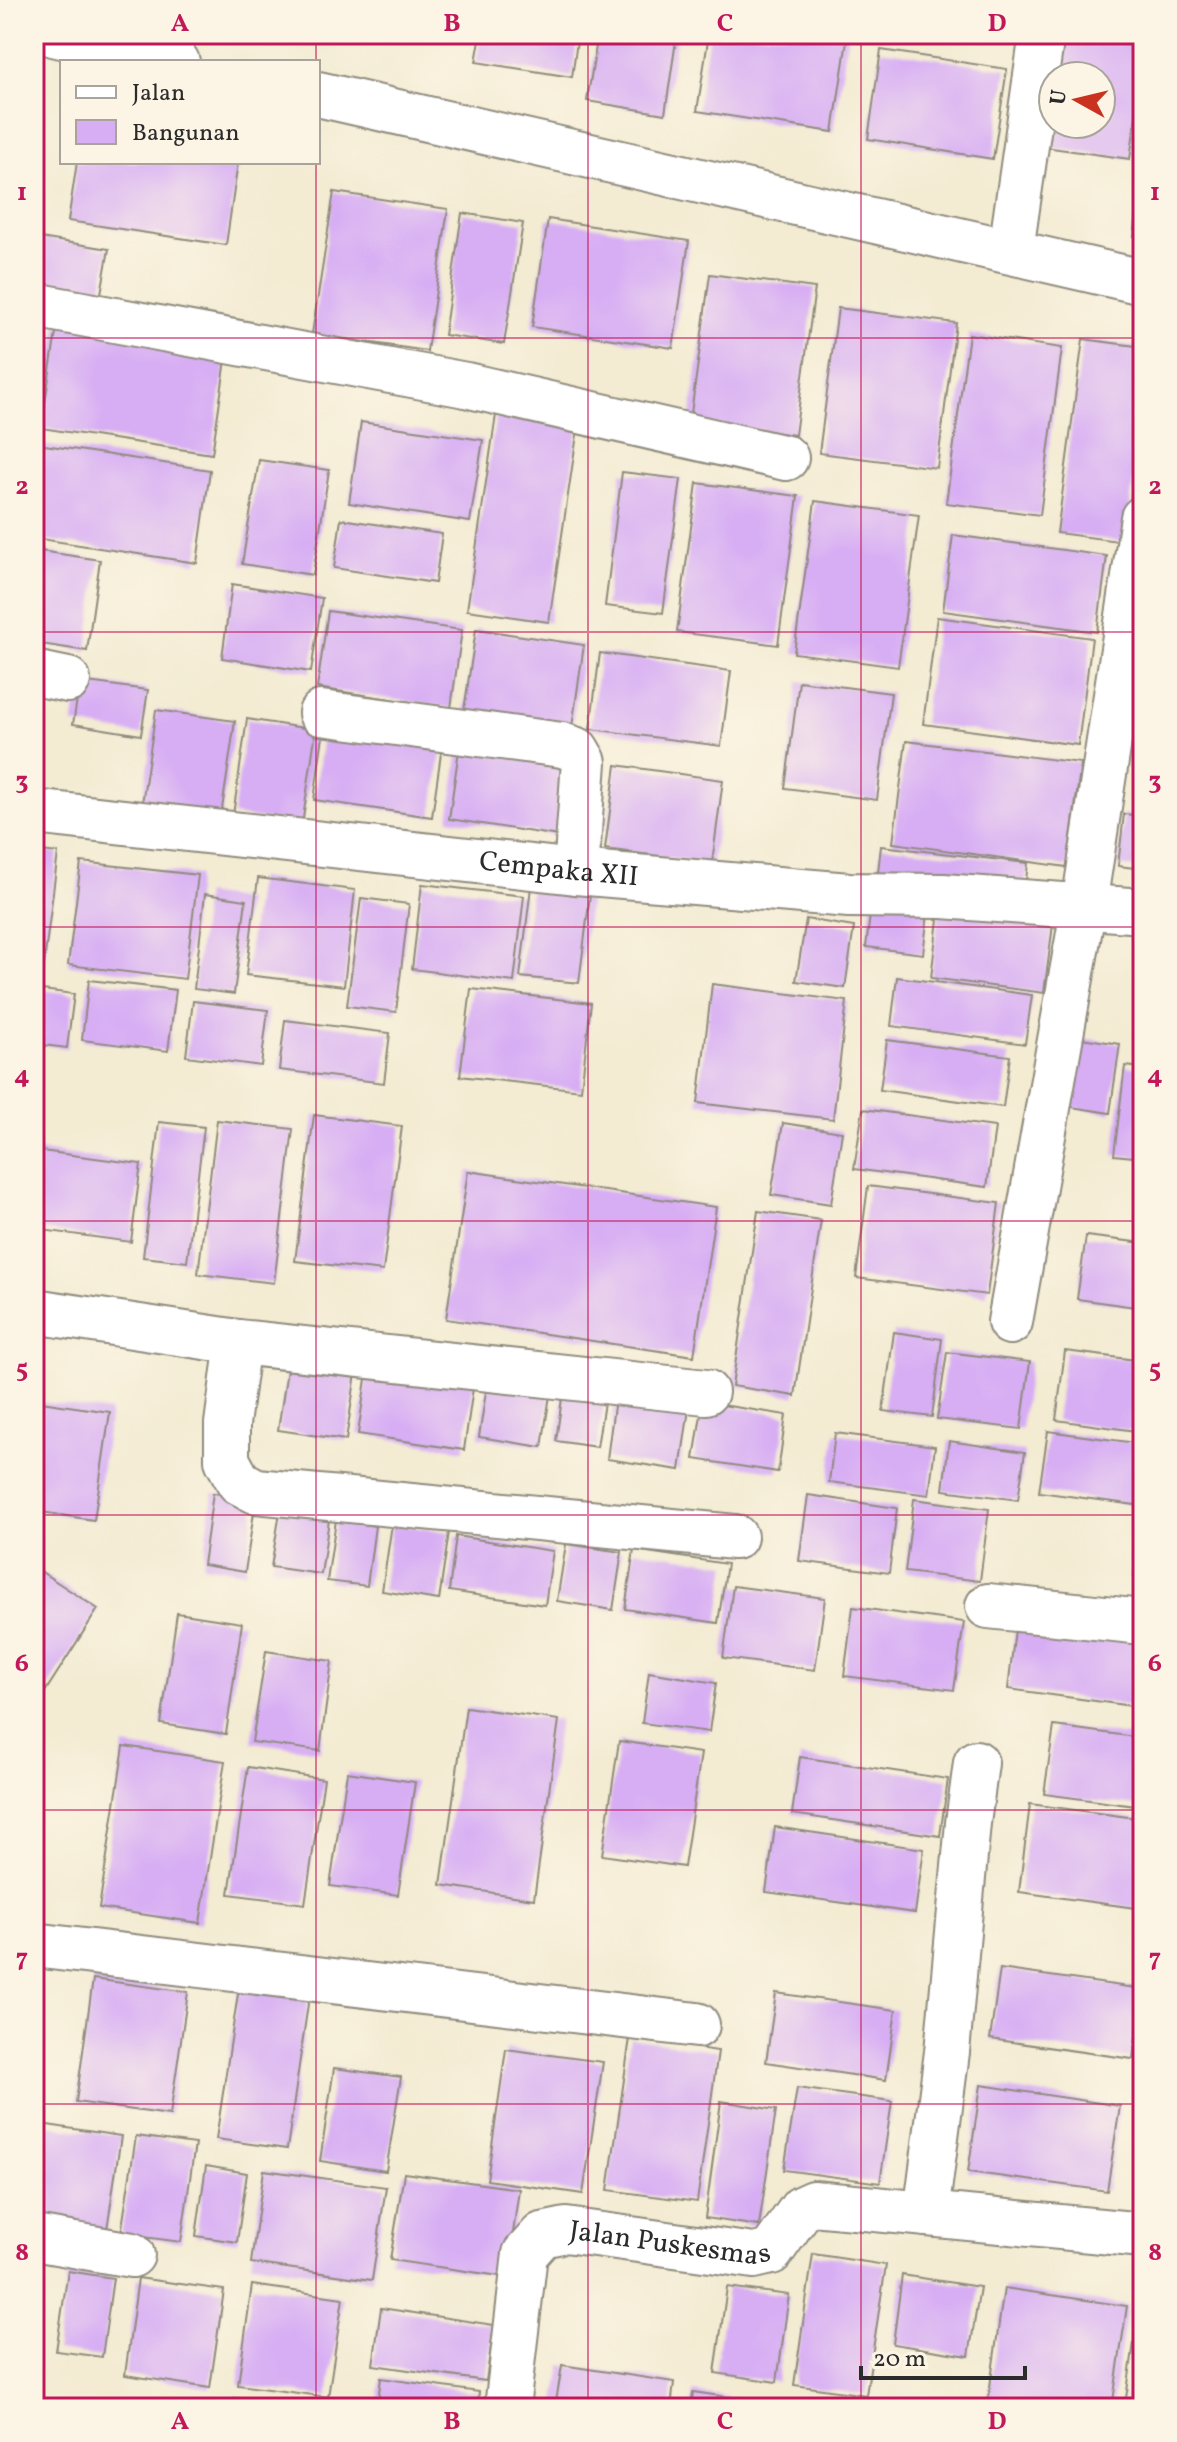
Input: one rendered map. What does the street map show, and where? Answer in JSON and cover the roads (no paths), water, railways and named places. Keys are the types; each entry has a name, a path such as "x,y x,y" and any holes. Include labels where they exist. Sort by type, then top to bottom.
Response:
{"street":[{"path":"53,34 168,60"},
{"path":"1011,250 1042,34"},
{"path":"320,94 1143,282"},
{"path":"34,305 466,385 786,458"},
{"path":"1010,1322 1084,905 1143,518"},
{"path":"321,713 562,745 577,750 584,762 576,872"},
{"name":"Cempaka XII","path":"34,812 576,872 849,895 943,896 1143,911"},
{"path":"34,1311 238,1342 706,1392"},
{"path":"238,1342 227,1424 227,1460 239,1482 256,1491 735,1537"},
{"path":"988,1606 1143,1622"},
{"path":"926,2214 947,2052 976,1763"},
{"path":"34,1945 697,2025"},
{"name":"Jalan Puskesmas","path":"507,2408 525,2254 542,2235 566,2230 754,2256 771,2252 802,2208 813,2203 1143,2235"},
{"path":"34,2238 132,2255"}]}
